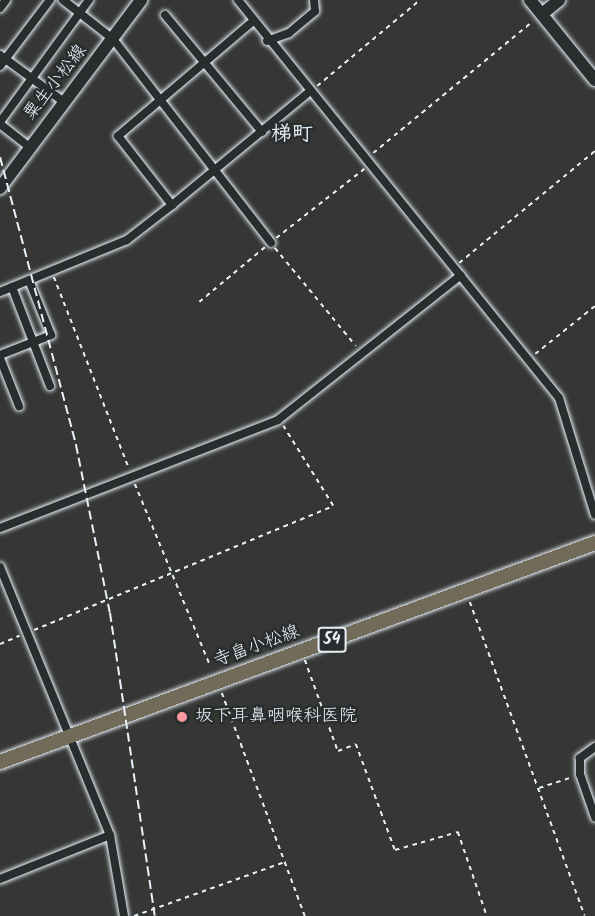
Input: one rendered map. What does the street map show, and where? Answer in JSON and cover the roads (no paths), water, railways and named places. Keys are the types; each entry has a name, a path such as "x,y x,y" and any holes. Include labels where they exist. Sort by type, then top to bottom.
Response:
{"main road":[{"name":"粟生小松線","path":"0,188 141,0"},
{"path":"530,0 595,80"},
{"path":"542,14 559,0"},
{"name":"寺畠小松線","path":"0,762 68,735 595,543"}],"street":[{"path":"0,8 6,0"},
{"path":"50,0 2,60 64,102"},
{"path":"63,0 113,39 271,243"},
{"path":"29,147 0,123 89,0"},
{"path":"238,0 267,41 461,275 565,411 595,515"},
{"path":"267,41 289,33 315,11 314,0"},
{"path":"165,15 262,132"},
{"path":"172,205 117,136 252,21"},
{"path":"0,292 127,240 216,170 309,92"},
{"path":"0,528 132,474 278,420 461,275"},
{"path":"19,406 0,356 51,335 29,280"},
{"path":"12,287 50,386"},
{"path":"0,567 110,835 124,916"},
{"path":"595,747 580,758 580,774 595,817"},
{"path":"0,879 110,835"}],"railway":[{"path":"0,157 76,445 110,613 155,916"}],"place":[{"name":"坂下耳鼻咽喉科医院","path":"182,717"}],"district":[{"name":"梯町","path":"292,135"}]}
